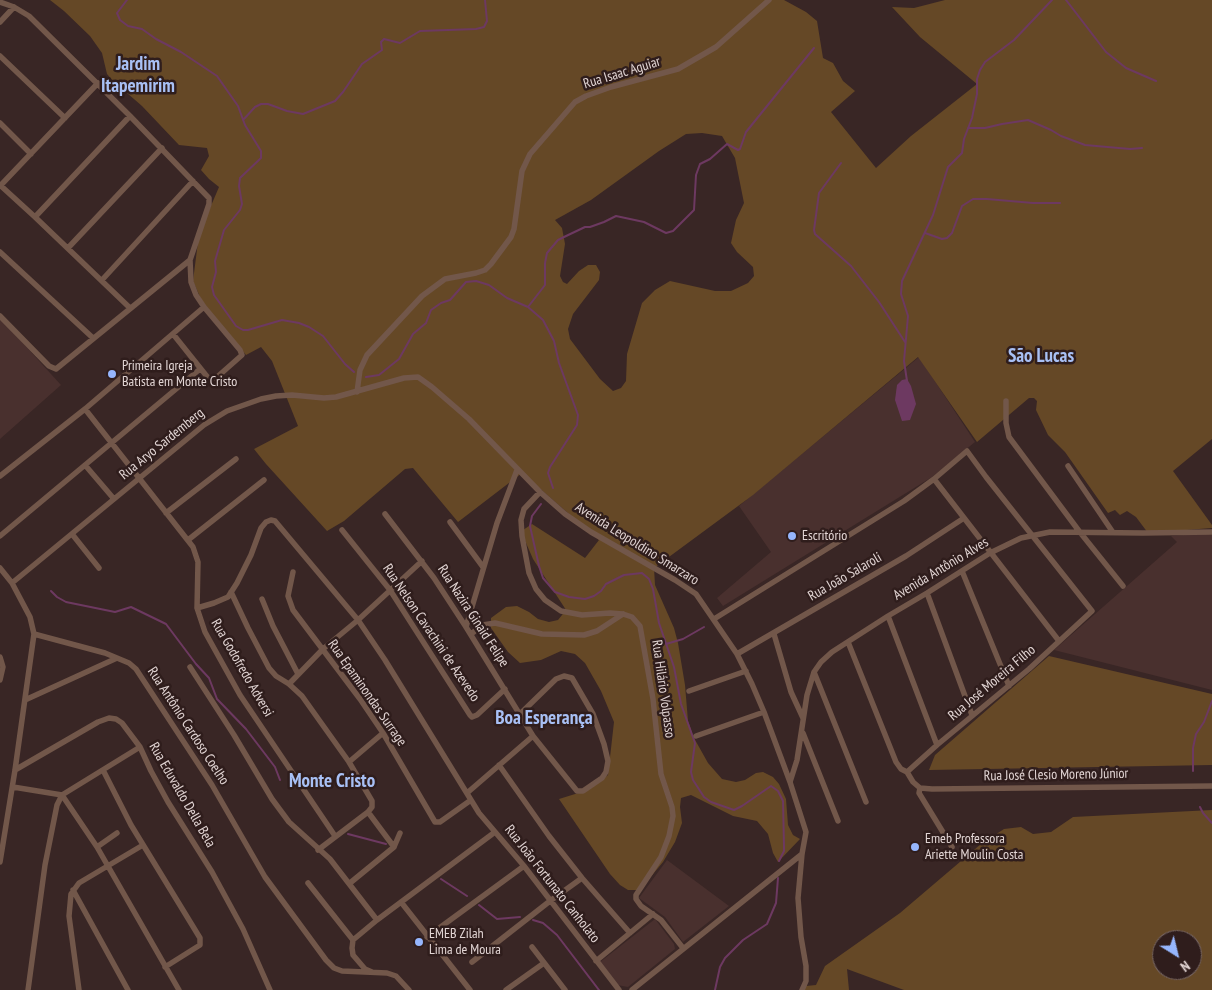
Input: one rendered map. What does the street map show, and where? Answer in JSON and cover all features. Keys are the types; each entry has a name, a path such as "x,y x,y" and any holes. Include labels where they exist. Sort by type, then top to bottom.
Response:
{"street":[{"name":"Rua Isaac Aguiar","path":"356,392 360,370 367,355 422,296 445,279 476,273 485,270 491,264 514,228 522,171 530,154 575,102 586,96 678,69 716,46 769,0"},
{"path":"0,2 14,7 29,16 208,195 209,204 190,260 191,282 204,307 240,350 242,355 216,378 209,379 173,334"},
{"path":"0,22 14,7"},
{"path":"0,56 65,118"},
{"path":"98,83 0,186 130,308"},
{"path":"35,217 130,116"},
{"path":"0,123 31,154"},
{"path":"68,248 162,148"},
{"path":"102,280 194,181"},
{"path":"0,252 93,338"},
{"path":"0,316 49,366 56,369 61,367 93,338 190,260"},
{"path":"0,476 85,409 204,307"},
{"path":"0,536 200,369"},
{"name":"Avenida Leopoldino Smarzaro","path":"356,392 404,378 418,377 469,420 540,492 578,524 696,594 737,654 746,671 764,712 806,832 802,854 798,916 806,966 806,981 802,990"},
{"name":"Rua Aryo Sardemberg","path":"12,584 217,416 238,406 276,396 292,395 324,398 356,392"},
{"path":"1006,401 1006,423 1009,437 1079,531 1123,586"},
{"name":"Rua Godofredo Adversi","path":"85,409 188,540 196,553 198,562 197,608 207,638 240,694 335,836"},
{"path":"714,619 904,501 967,451 1031,535"},
{"path":"166,513 236,459"},
{"path":"85,465 114,499"},
{"path":"1068,466 1112,532"},
{"path":"466,627 503,503 517,470"},
{"path":"934,479 1059,641"},
{"path":"188,540 264,480"},
{"path":"540,492 524,509 521,520 529,573 536,589 549,603 561,611 582,615 610,612 623,614"},
{"name":"Rua Nazira Ginaid Felipe","path":"385,514 422,561 471,634 533,736 579,792 602,778 606,772 608,762 604,744 593,714 572,678 564,676 556,680 520,714"},
{"name":"Rua João Salaroli","path":"737,654 906,556 964,518"},
{"name":"Rua João Fortunato Canholato","path":"231,592 252,555 261,528 266,522 275,521 358,620 385,660 471,800 619,990"},
{"path":"450,522 483,567"},
{"name":"Rua Nelson Cavachini de Azevedo","path":"342,530 390,590 472,717 477,716 505,689"},
{"name":"Avenida Antônio Alves","path":"790,782 798,760 807,695 814,672 821,662 832,652 990,553 1010,542 1031,535 1050,532 1212,532"},
{"path":"72,534 99,568"},
{"name":"Rua José Moreira Filho","path":"907,772 936,745 1009,686 1092,611 1031,535"},
{"path":"289,684 323,649 358,620 422,561"},
{"path":"0,568 12,584 30,617 34,634 16,770 0,862"},
{"path":"962,571 1009,686"},
{"name":"Rua Epaminondas Surrage","path":"293,572 288,596 293,610 360,699 383,733 435,822 440,822 471,800"},
{"path":"197,608 222,600 231,592 270,668 276,676 289,684 302,696 349,762 370,798 372,804 368,812 318,850"},
{"path":"927,593 972,716"},
{"path":"262,599 273,626 298,674"},
{"path":"471,634 484,625 495,623 542,634 584,635 597,631 623,614"},
{"name":"Rua Hilário Volpasso","path":"623,614 632,617 640,626 642,632 653,699 660,768 672,807 672,824 661,857 636,895 638,904 661,920 683,948"},
{"path":"888,616 936,745"},
{"name":"Rua Antônio Cardoso Coelho","path":"34,634 129,663 143,677 212,785 273,890 317,950 334,968 350,972 387,973 396,976 409,990"},
{"path":"774,634 791,692 804,720"},
{"path":"848,642 896,762 920,788 919,793 952,847"},
{"path":"0,657 3,667 0,680"},
{"path":"25,700 117,658"},
{"path":"190,667 272,799 289,822 330,859 377,920"},
{"path":"689,691 746,671"},
{"path":"814,672 866,802"},
{"path":"696,736 764,712"},
{"name":"Rua Eduvaldo Della Bela","path":"16,770 86,728 108,718 116,719 122,723 140,747 168,802 212,872 233,910 270,990"},
{"path":"349,762 383,733"},
{"path":"802,733 838,822"},
{"path":"467,793 533,736"},
{"path":"28,990 50,838 57,804 62,795 140,747"},
{"path":"499,765 549,836 582,878 630,933"},
{"path":"102,770 143,845 200,938 200,945 165,967"},
{"name":"Rua José Clesio Moreno Júnior","path":"920,788 1212,786"},
{"path":"13,787 62,795 108,865 179,990"},
{"path":"368,812 394,847"},
{"path":"374,973 365,969 353,955 353,940 495,832"},
{"path":"350,883 394,847 400,833"},
{"path":"97,847 117,834"},
{"path":"79,990 69,916 70,899 73,890 80,883 108,865 143,845"},
{"path":"632,990 802,854"},
{"path":"427,937 524,866"},
{"path":"472,962 582,878"},
{"path":"308,883 353,940"},
{"path":"73,890 128,990"},
{"path":"401,902 470,990"},
{"path":"596,961 653,914"},
{"path":"532,947 565,990"},
{"path":"506,990 544,963"}],"shaded area":[{"path":"50,0 784,0 806,12 817,21 823,58 833,63 843,81 855,91 831,112 876,168 911,136 977,84 920,37 892,7 914,8 945,0 1212,0 1212,439 1173,471 1212,525 1212,528 1148,533 1136,517 1127,511 1120,515 1115,510 1108,513 1065,452 1048,435 1036,410 1037,401 1034,398 1029,398 977,442 918,357 753,495 654,568 655,585 674,628 678,643 685,685 688,721 694,738 708,763 722,779 736,782 763,772 773,777 779,784 786,799 788,825 793,835 800,839 778,862 773,853 768,834 757,821 733,816 691,795 681,798 682,823 675,842 663,862 637,890 628,890 620,885 610,874 559,799 588,790 608,775 614,722 601,691 585,663 575,654 561,651 541,660 520,663 508,652 491,628 491,618 506,607 517,606 538,619 549,622 558,620 566,610 533,559 523,536 523,530 532,524 585,558 599,540 522,473 458,522 413,468 405,469 344,521 327,531 254,449 298,426 272,361 261,347 246,355 209,311 193,281 199,234 219,187 201,170 209,156 207,148 179,145 142,106 112,80 107,74 102,53 90,36","holes":["702,133 722,136 735,158 744,203 736,220 731,243 737,252 753,267 754,276 748,283 731,291 715,291 670,281 655,290 642,303 627,354 626,381 621,388 613,391 600,379 570,339 568,329 573,314 599,280 600,272 596,265 588,265 579,271 567,284 563,282 560,276 565,244 562,228 555,220 591,200 686,134"]},
{"path":"0,318 61,385 0,439"},
{"path":"919,357 975,442 932,477 723,606 717,598 771,552 739,506"},
{"path":"907,379 916,404 910,420 902,421 895,400 897,385 902,380"},
{"path":"1206,533 1212,535 1212,690 1054,650 1177,542 1171,536"},
{"path":"1049,656 1212,694 1212,765 929,770 935,755"},
{"path":"1212,810 1212,990 904,990 847,969 849,990 804,990 806,986 816,985 825,966 900,913 981,844 1004,829 1021,827 1033,834 1051,832 1073,817"},
{"path":"667,860 729,906 683,942 665,917 639,898"},
{"path":"655,919 674,944 675,949 628,987 617,985 600,962"}],"waterway":[{"path":"127,0 117,13 120,20 128,26 142,29 217,76 238,106 245,125 261,151 261,158 240,178 239,186 242,204 240,210 224,230 215,261 216,272 212,287 214,295 236,326 243,330 282,320 309,327 323,336 345,364 354,372"},
{"path":"243,120 255,107 261,104 268,104 287,111 303,114 335,101 362,64 382,50 381,42 384,39 400,43 420,31 484,27 487,21 485,0"},
{"path":"907,381 904,361 908,316 901,294 902,281 933,215 948,167 962,153 964,139 972,118 980,70 985,62 1014,40 1052,0"},
{"path":"1066,0 1106,52 1126,68 1156,81"},
{"path":"528,307 545,285 547,253 558,240 585,227 590,227 616,216 644,222 666,233 673,231 694,210 696,175 700,164 710,159 727,144 738,150 740,149 746,132 814,48"},
{"path":"968,128 985,128 1028,120 1085,145 1130,149 1142,148"},
{"path":"841,163 819,193 815,234 851,266 879,302 905,342"},
{"path":"925,233 942,239 947,238 952,233 962,206 973,199 1060,203"},
{"path":"366,377 379,375 399,359 413,334 426,323 431,310 441,303 450,300 466,282 476,281 489,285 507,298 528,307 543,320 554,341 559,363 578,415 577,425 550,467 548,473 553,488"},
{"path":"541,504 532,516 530,526 543,578 555,592 569,597 585,599 594,596 606,584 624,575 642,573 649,579 653,589 659,623 674,667 681,704 695,743 691,772 693,780 704,797 711,802 734,810 771,786 778,791 783,801 784,846 784,851 779,861"},
{"path":"51,591 66,602 115,612 131,607 166,624 209,678 217,699 246,729 275,767 280,780"},
{"path":"666,644 683,639 704,627"},
{"path":"1193,771 1193,748 1196,734 1204,722 1212,701"},
{"path":"1200,807 1212,823"},
{"path":"348,834 386,844"},
{"path":"715,990 720,967 725,958 743,940 767,924 776,903 778,878"},
{"path":"441,879 467,896"},
{"path":"479,905 497,919 520,917"},
{"path":"533,920 543,923 557,935 599,990"}],"place":[{"name":"Primeira Igreja Batista em Monte Cristo","path":"112,374"},
{"name":"Escritório","path":"792,536"},
{"name":"Emeb Professora Ariette Moulin Costa","path":"915,847"},
{"name":"EMEB Zilah Lima de Moura","path":"419,942"}],"district":[{"name":"Jardim Itapemirim","path":"138,76"},
{"name":"São Lucas","path":"1041,357"},
{"name":"Boa Esperança","path":"544,719"},
{"name":"Monte Cristo","path":"332,782"}]}
